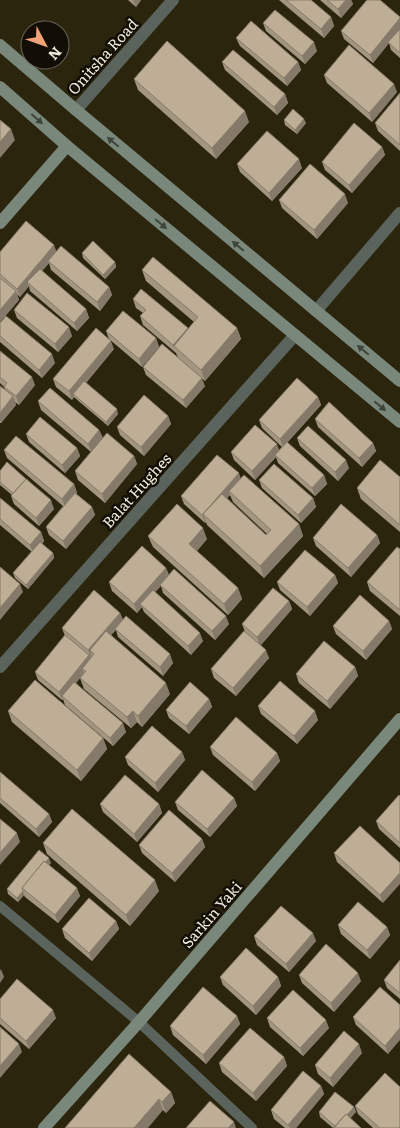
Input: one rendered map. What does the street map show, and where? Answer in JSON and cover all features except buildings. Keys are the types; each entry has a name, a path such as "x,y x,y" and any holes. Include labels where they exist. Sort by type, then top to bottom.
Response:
{"main road":[{"path":"0,45 400,381"},
{"path":"0,87 68,146 400,422"},
{"path":"0,223 68,146"},
{"name":"Sarkin Yaki","path":"44,1128 139,1022 400,720"}],"street":[{"name":"Onitsha Road","path":"76,110 173,0"},
{"path":"316,311 400,213"},
{"name":"Balat Hughes","path":"0,667 295,335"}],"lane":[{"path":"0,906 139,1022 252,1128"}]}
